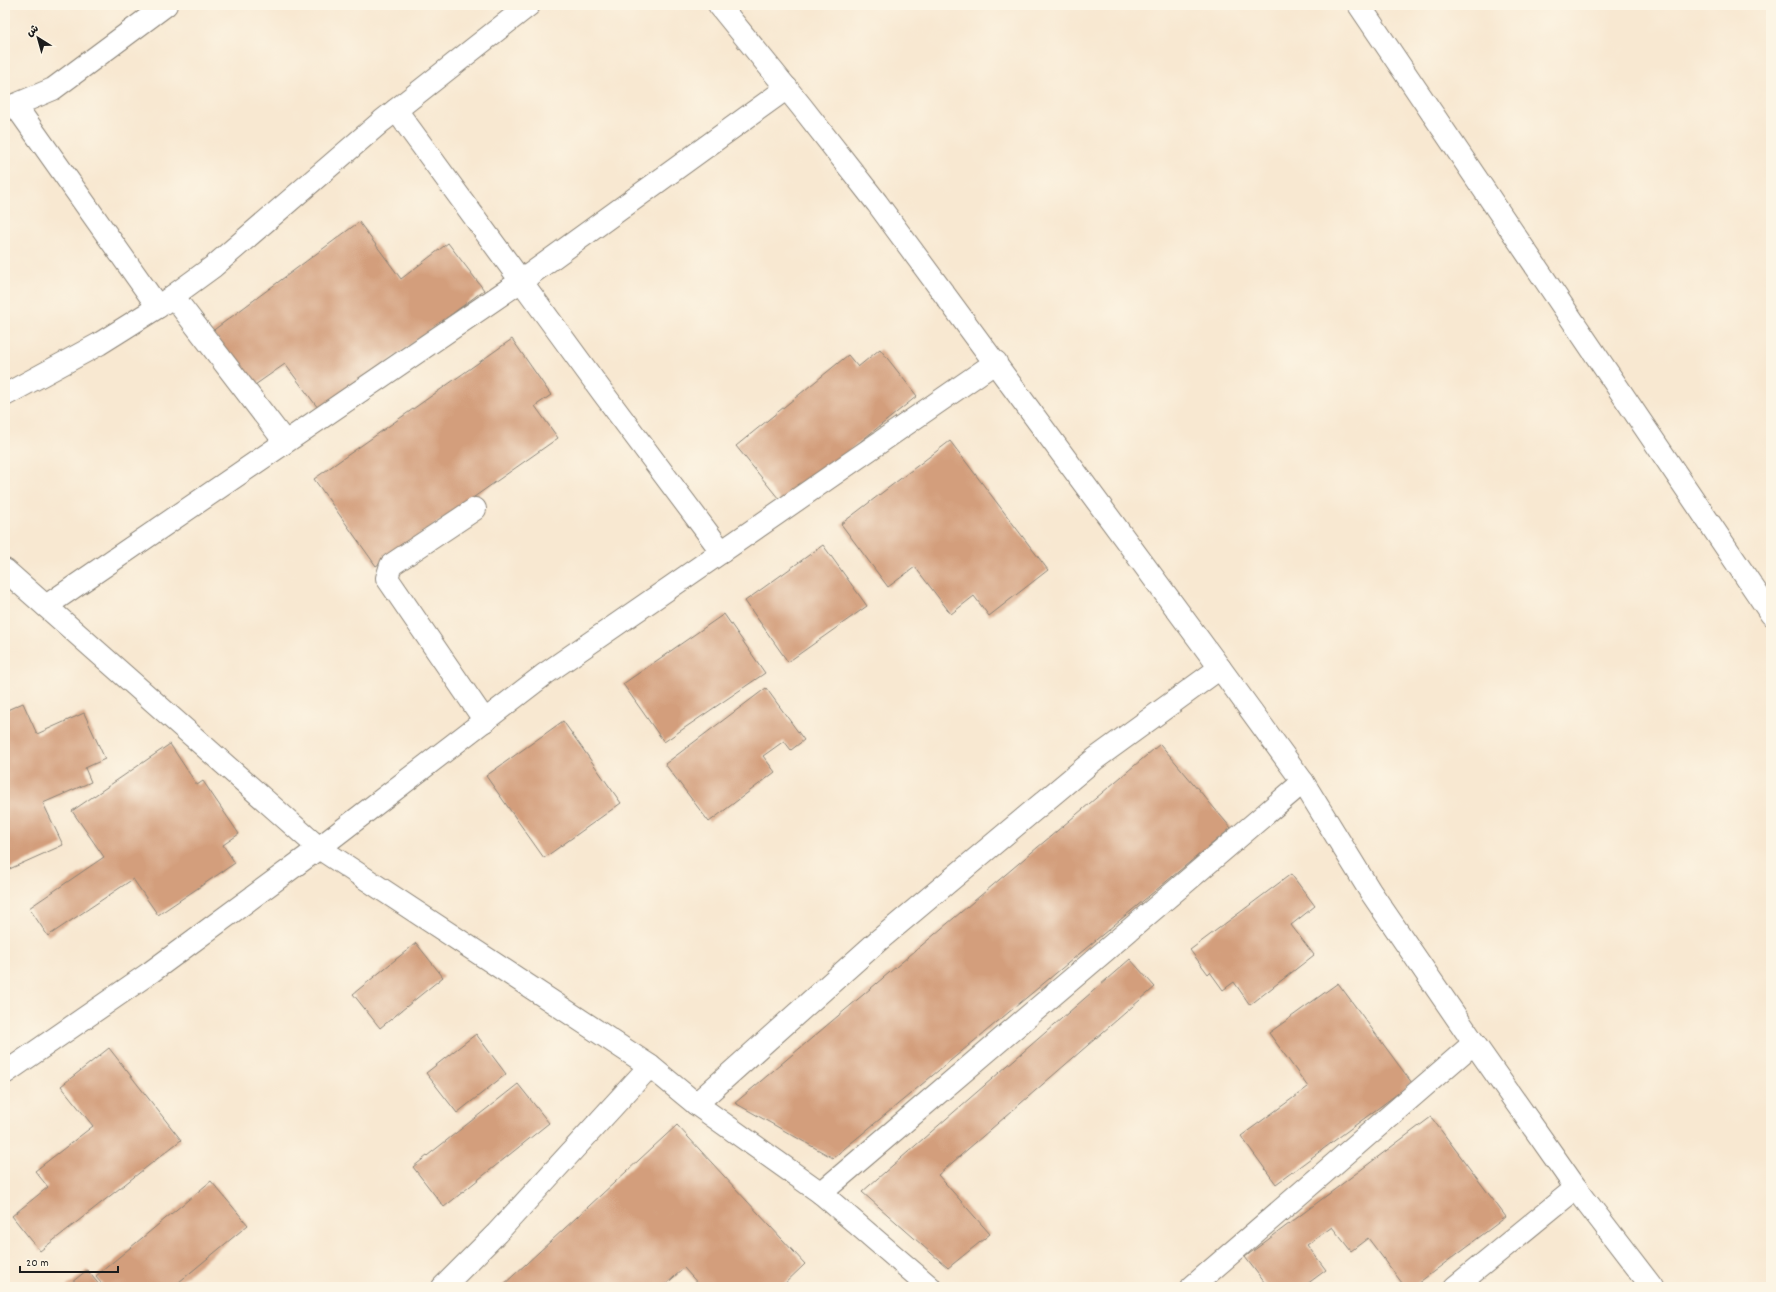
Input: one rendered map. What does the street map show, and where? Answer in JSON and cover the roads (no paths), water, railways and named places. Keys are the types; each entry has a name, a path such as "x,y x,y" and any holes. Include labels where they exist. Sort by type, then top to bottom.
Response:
{"street":[{"path":"166,5 53,89 10,107 166,301 285,442"},
{"path":"5,395 99,344 166,301 214,266 396,110 528,5"},
{"path":"1359,5 1771,614"},
{"path":"721,6 877,203 996,362 1303,782 1370,891 1474,1043 1576,1188 1652,1287"},
{"path":"46,606 521,281 786,88"},
{"path":"396,110 722,552"},
{"path":"5,1073 150,972 319,848 545,674 996,362"},
{"path":"475,509 391,565 388,578 485,721"},
{"path":"5,570 319,848 650,1066 696,1104 821,1193 930,1287"},
{"path":"696,1104 879,940 1094,759 1220,668"},
{"path":"821,1193 1303,782"},
{"path":"1192,1287 1474,1043"},
{"path":"443,1287 497,1233 650,1066"},
{"path":"1455,1287 1576,1188"}]}
